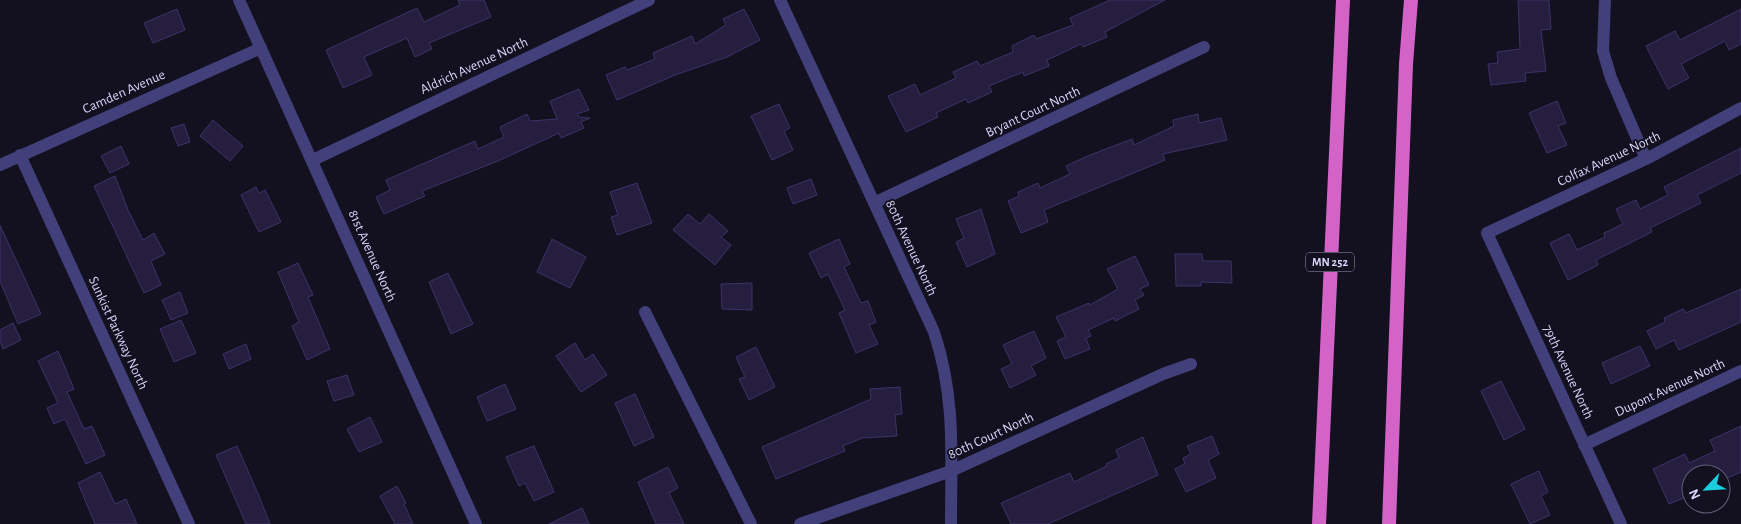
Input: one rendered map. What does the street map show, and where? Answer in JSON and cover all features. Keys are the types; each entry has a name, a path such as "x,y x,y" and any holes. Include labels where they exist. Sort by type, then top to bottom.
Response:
{"highway":[{"name":"MN 252","path":"1319,524 1343,0"},
{"path":"1389,524 1406,64 1411,0"}],"street":[{"name":"81st Avenue North","path":"239,0 476,524"},
{"name":"Aldrich Avenue North","path":"313,160 649,0"},
{"name":"80th Avenue North","path":"780,0 934,332 942,359 951,417 951,524"},
{"path":"1605,0 1603,51 1611,78 1646,159"},
{"name":"Bryant Court North","path":"874,203 1204,47"},
{"name":"Camden Avenue","path":"0,165 261,48"},
{"name":"Colfax Avenue North","path":"1487,233 1646,159 1741,108"},
{"name":"Sunkist Parkway North","path":"20,155 189,524"},
{"name":"79th Avenue North","path":"1487,233 1621,524"},
{"path":"645,312 751,524"},
{"name":"80th Court North","path":"800,524 951,471 1154,378 1192,364"},
{"name":"Dupont Avenue North","path":"1584,445 1741,371"}],"building":[{"path":"458,0 484,0 491,17 429,43 432,49 415,57 407,38 364,57 372,75 343,88 326,50 417,8 424,22 460,5"},
{"path":"1110,0 1165,0 1105,32 1107,37 1083,47 1081,44 1047,60 1049,66 1024,76 1023,72 989,86 992,92 968,103 966,99 936,113 938,117 906,132 888,96 915,84 920,95 956,78 953,72 977,61 980,66 1013,52 1012,46 1034,35 1036,39 1073,25 1070,18"},
{"path":"1518,0 1549,0 1551,29 1541,30 1546,71 1525,73 1526,81 1491,85 1488,64 1498,63 1497,52 1520,49"},
{"path":"177,9 185,30 153,43 144,23"},
{"path":"744,9 760,40 727,57 675,75 617,100 606,75 625,67 627,70 655,59 653,53 692,36 695,44 726,25 723,19"},
{"path":"1741,9 1741,44 1729,50 1725,41 1681,64 1689,78 1668,89 1646,46 1675,31 1680,40"},
{"path":"579,89 589,110 577,114 579,117 590,118 581,122 584,128 561,138 559,133 498,161 422,191 425,196 384,214 376,197 390,190 386,180 475,141 478,149 504,137 500,127 527,114 530,121 557,119 550,101"},
{"path":"1557,101 1566,123 1558,126 1567,145 1547,153 1529,113"},
{"path":"779,104 790,128 784,131 793,150 772,160 751,116"},
{"path":"1198,114 1199,123 1221,118 1227,140 1163,154 1165,160 1044,210 1048,222 1021,233 1008,201 1019,196 1018,192 1038,183 1040,188 1070,174 1066,166 1090,155 1132,139 1134,145 1174,126 1173,120"},
{"path":"213,120 243,146 230,161 200,136"},
{"path":"184,124 190,142 178,146 171,128"},
{"path":"121,146 129,164 110,173 101,156"},
{"path":"1741,148 1741,173 1697,195 1701,203 1650,228 1652,232 1596,260 1598,265 1568,280 1550,243 1569,234 1577,250 1605,237 1604,233 1623,224 1616,209 1636,200 1640,209 1668,195 1664,187"},
{"path":"115,176 128,210 143,240 154,233 165,254 151,261 161,285 144,293 94,186"},
{"path":"811,179 817,195 793,204 787,188"},
{"path":"637,183 652,223 617,235 611,217 618,215 610,192"},
{"path":"256,187 259,193 265,190 281,222 259,232 241,195"},
{"path":"981,209 995,254 967,267 956,242 964,238 956,219"},
{"path":"688,214 700,224 709,214 728,231 721,237 731,245 715,265 673,230"},
{"path":"0,225 41,314 18,324 0,281"},
{"path":"552,239 586,257 570,288 537,272"},
{"path":"839,239 850,264 844,267 861,303 868,301 876,322 869,325 878,344 856,353 839,313 845,310 828,274 821,278 809,253"},
{"path":"1175,254 1202,254 1203,261 1231,261 1232,283 1201,282 1201,286 1176,286"},
{"path":"1135,256 1149,285 1140,289 1144,295 1135,300 1139,309 1115,321 1114,318 1088,330 1091,336 1086,338 1090,349 1065,359 1057,341 1066,337 1056,317 1089,303 1090,305 1118,289 1107,269"},
{"path":"298,263 313,295 308,297 330,349 307,360 292,326 299,322 278,272"},
{"path":"448,273 473,324 451,334 429,282"},
{"path":"752,283 752,310 722,309 721,284"},
{"path":"1741,289 1741,322 1679,350 1674,340 1656,349 1647,331 1665,322 1664,318 1683,309 1686,313"},
{"path":"180,292 188,313 171,320 162,300"},
{"path":"181,320 196,353 174,362 160,329"},
{"path":"13,323 21,340 3,349 0,340 0,330"},
{"path":"1034,331 1046,358 1031,366 1036,375 1010,388 1001,369 1012,364 1003,345"},
{"path":"575,343 585,360 593,354 607,375 581,392 556,356"},
{"path":"246,344 251,359 229,369 223,354"},
{"path":"1640,346 1650,366 1611,384 1602,363"},
{"path":"756,347 775,387 749,400 739,379 745,377 736,357"},
{"path":"58,351 74,389 67,392 84,429 92,426 105,455 86,464 65,419 54,424 47,408 58,403 38,361"},
{"path":"347,375 354,395 334,401 327,381"},
{"path":"1501,381 1525,429 1504,440 1481,391"},
{"path":"505,384 516,409 487,421 477,397"},
{"path":"900,387 902,414 895,415 897,436 862,438 843,446 845,451 776,479 762,447 871,399 870,389"},
{"path":"635,394 654,437 634,446 615,403"},
{"path":"370,417 382,442 359,452 347,429"},
{"path":"1741,426 1741,472 1731,476 1731,464 1681,464 1681,499 1669,504 1653,469 1685,454 1689,463 1715,451 1710,440"},
{"path":"1212,436 1219,454 1208,460 1216,478 1186,492 1175,469 1185,464 1183,458 1191,454 1187,446"},
{"path":"1143,437 1158,475 1048,524 1011,524 1001,503 1070,473 1074,482 1107,466 1106,464 1119,458 1116,450"},
{"path":"237,446 270,524 246,524 216,455"},
{"path":"534,446 554,492 534,501 525,483 519,486 506,457"},
{"path":"668,467 678,488 669,493 684,524 656,524 638,482"},
{"path":"1539,471 1548,492 1541,496 1550,515 1530,524 1511,484"},
{"path":"100,472 115,504 126,499 137,524 95,524 78,483"},
{"path":"397,486 406,503 404,504 413,524 395,524 380,496"},
{"path":"582,508 589,524 549,524"}]}
